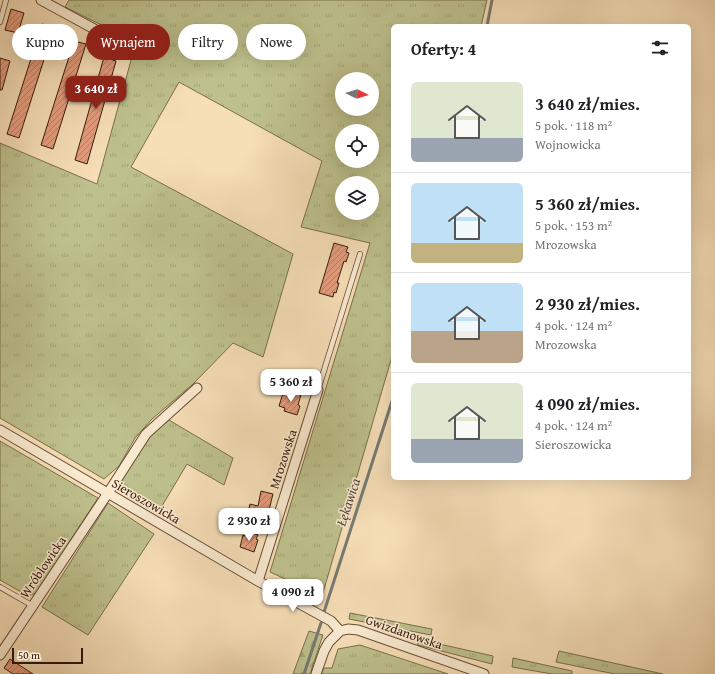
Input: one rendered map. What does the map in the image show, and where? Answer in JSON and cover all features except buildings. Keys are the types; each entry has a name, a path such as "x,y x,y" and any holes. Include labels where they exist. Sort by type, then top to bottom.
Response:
{"street":[{"path":"41,0 86,24"},
{"name":"Wróblowicka","path":"0,655 108,494 146,434 198,388"},
{"name":"Mrozowska","path":"258,581 318,390"},
{"name":"Sieroszowicka","path":"0,430 258,581 331,621 340,631"},
{"name":"Gwizdanowska","path":"340,631 348,629 358,630 484,674"},
{"path":"316,674 324,651 329,642 340,631"}],"lane":[{"path":"0,22 6,0"},
{"name":"Mrozowska","path":"318,390 360,254"},
{"path":"0,587 33,606"}],"green space":[{"path":"69,0 487,0 481,24 391,24 391,360 322,596 270,572 370,243 301,227 322,161 179,82 131,167 293,254 263,357 233,343 193,384 152,419 135,438 119,466 104,479 0,418 0,143 97,184 131,60 170,60 170,24 99,24 65,7"},
{"path":"169,420 233,458 224,485 187,464 159,511 119,488 123,477 147,438"},
{"path":"0,441 98,498 36,593 28,596 0,580"},
{"path":"108,503 154,534 88,635 42,607"},
{"path":"350,613 432,629 431,635 349,619"},
{"path":"309,631 323,635 310,674 293,674"},
{"path":"417,639 493,656 492,664 418,645"},
{"path":"360,645 448,674 321,674 324,668 332,668 338,649"},
{"path":"559,651 663,674 615,674 556,662"},
{"path":"513,658 572,671 572,674 552,674 512,667"}],"waterway":[{"name":"Łękawica","path":"487,24 492,0"},
{"name":"Łękawica","path":"324,612 391,404"},
{"name":"Łękawica","path":"304,674 321,623"}]}
